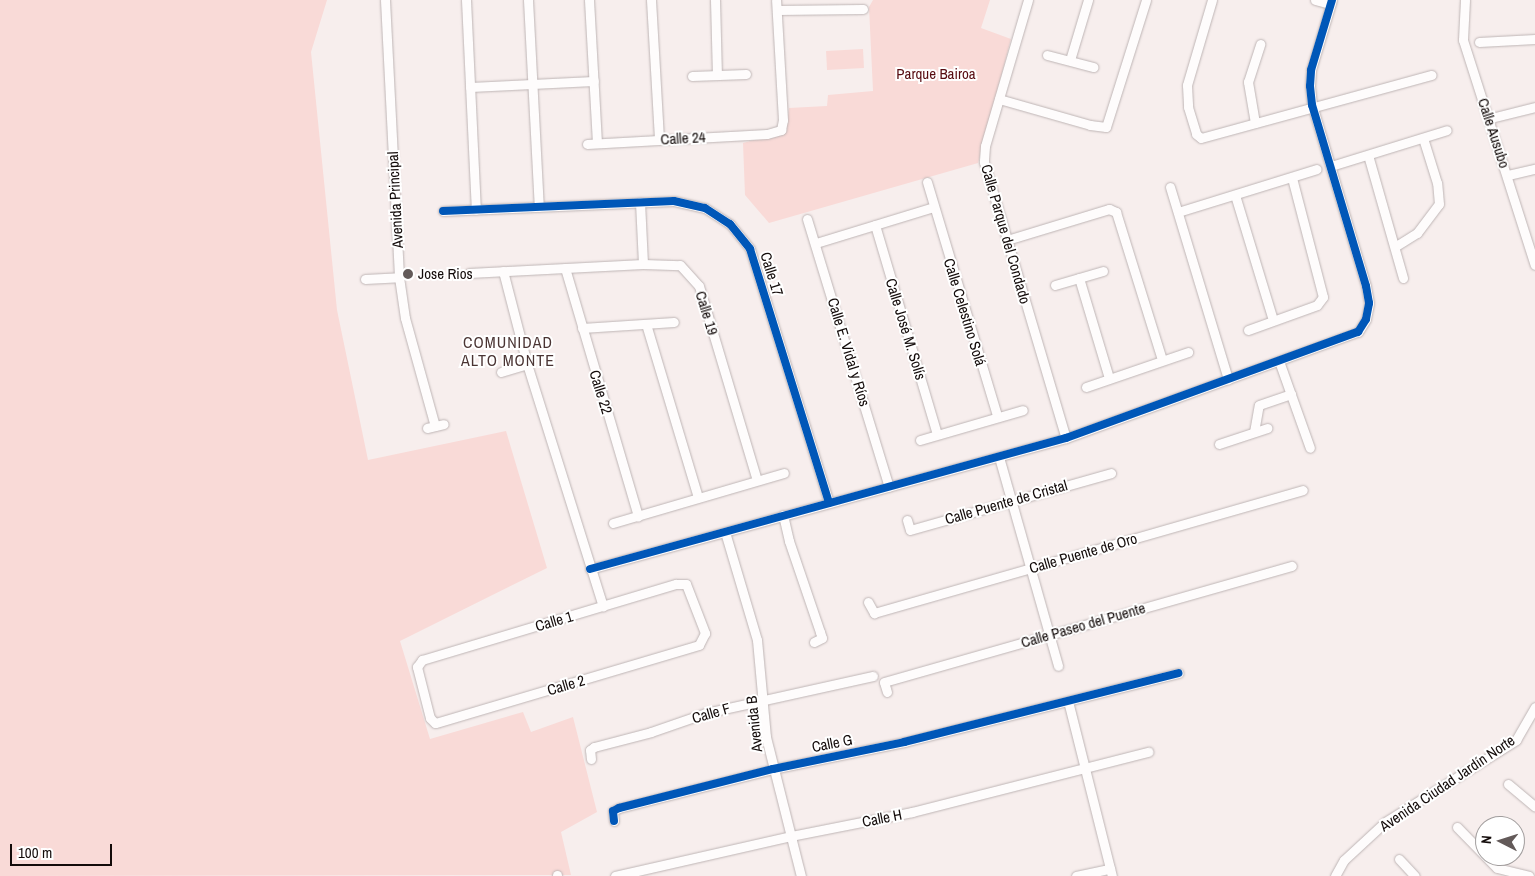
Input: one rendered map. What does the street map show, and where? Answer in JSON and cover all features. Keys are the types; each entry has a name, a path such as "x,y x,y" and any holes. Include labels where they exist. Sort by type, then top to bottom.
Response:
{"street":[{"name":"Avenida Principal","path":"385,0 399,277 405,318 435,426"},
{"path":"466,0 476,210"},
{"path":"528,0 539,207"},
{"path":"589,0 597,142"},
{"path":"651,0 659,139"},
{"path":"715,0 718,76"},
{"name":"Calle 24","path":"587,144 768,134 780,130 783,120 776,0"},
{"name":"Calle Parque del Condado","path":"1028,0 985,146 984,162 1066,438"},
{"path":"1070,60 1088,0"},
{"path":"999,99 1090,125 1106,127 1146,0"},
{"path":"1212,0 1187,85 1188,107 1196,134 1200,138 1312,105 1366,94 1432,75"},
{"path":"590,569 1066,438 1358,332 1366,319 1369,303 1366,286 1312,105 1311,70 1331,2 1314,0"},
{"name":"Calle Ausubo","path":"1465,0 1463,40 1491,118 1535,265"},
{"path":"777,10 863,10"},
{"path":"1479,42 1535,39"},
{"path":"1254,123 1248,82 1260,44"},
{"path":"1047,55 1094,67"},
{"path":"692,76 746,74"},
{"path":"470,87 594,81"},
{"path":"1491,118 1535,107"},
{"path":"1331,166 1447,130"},
{"path":"1396,246 1417,233 1439,204 1437,183 1423,138"},
{"path":"1368,155 1396,246 1403,278"},
{"path":"1178,212 1317,169"},
{"path":"1508,176 1535,169"},
{"path":"1248,330 1321,303 1324,291 1292,178"},
{"name":"Calle Celestino Solá","path":"927,182 997,416"},
{"path":"1170,187 1228,379"},
{"path":"1235,195 1273,320"},
{"name":"Calle 17","path":"444,211 674,201 705,208 730,224 750,249 829,503"},
{"path":"640,202 643,264"},
{"path":"816,243 934,208"},
{"path":"1007,240 1109,209 1116,212 1162,360"},
{"name":"Calle E. Vidal y Ríos","path":"807,219 816,243 889,487"},
{"name":"Calle José M. Solís","path":"875,225 937,434"},
{"path":"1525,233 1535,231"},
{"name":"Calle 19","path":"469,273 643,264 680,265 699,286 757,480"},
{"name":"Calle 22","path":"565,268 638,516"},
{"path":"503,271 527,364 603,606"},
{"path":"1055,285 1103,271"},
{"path":"365,279 399,277"},
{"path":"1079,278 1109,378"},
{"path":"582,328 674,322"},
{"path":"646,324 698,497"},
{"path":"1086,387 1188,352"},
{"path":"1279,361 1310,448"},
{"path":"501,372 527,364"},
{"path":"1254,432 1259,405 1291,394"},
{"path":"920,440 1022,410"},
{"path":"1218,444 1267,428"},
{"path":"999,456 1058,666"},
{"path":"613,523 784,473"},
{"name":"Calle Puente de Cristal","path":"907,520 910,530 1111,473"},
{"name":"Calle Puente de Oro","path":"868,602 874,613 1303,490"},
{"path":"783,516 788,541 822,638 814,642"},
{"name":"Avenida B","path":"726,532 757,640 765,699 766,737 801,876"},
{"name":"Calle Paseo del Puente","path":"887,692 884,682 1292,566"},
{"name":"Calle 1","path":"422,660 676,584 686,584"},
{"name":"Calle 2","path":"422,660 417,667 430,718 435,723 699,646 705,632 686,584"},
{"name":"Calle G","path":"614,821 613,811 619,808 774,769 904,742 1178,673"},
{"name":"Calle F","path":"591,760 590,750 594,747 651,732 706,713 873,676"},
{"path":"1068,701 1111,872 1076,876"},
{"name":"Avenida Ciudad Jardín Norte","path":"1335,876 1344,860 1385,822 1516,740 1535,707"},
{"name":"Calle H","path":"615,876 791,836 912,812 1148,752"},
{"path":"1508,784 1535,807"},
{"path":"1457,827 1497,868 1529,876"},
{"path":"1399,859 1415,876"}],"green space":[{"path":"0,0 327,0 311,52 337,310 368,460 506,431 547,568 400,641 430,739 523,712 531,732 573,717 597,812 561,832 571,875 0,876"},
{"name":"Parque Bairoa","path":"873,0 990,0 981,28 1011,39 978,163 769,223 745,195 743,143 786,131 789,108 827,106 828,95 873,91 869,7"},
{"path":"863,49 864,68 827,70 826,51"}],"cycle path":[{"path":"590,569 1066,438 1358,332 1366,319 1369,303 1366,286 1312,105 1310,86 1311,70 1332,0"},
{"path":"443,211 674,201 705,208 730,224 750,249 829,503"},
{"path":"614,821 613,811 619,808 773,769 904,742 1178,673"}],"place":[{"name":"Jose Rios","path":"408,274"}],"district":[{"name":"COMUNIDAD ALTO MONTE","path":"508,351"}]}
